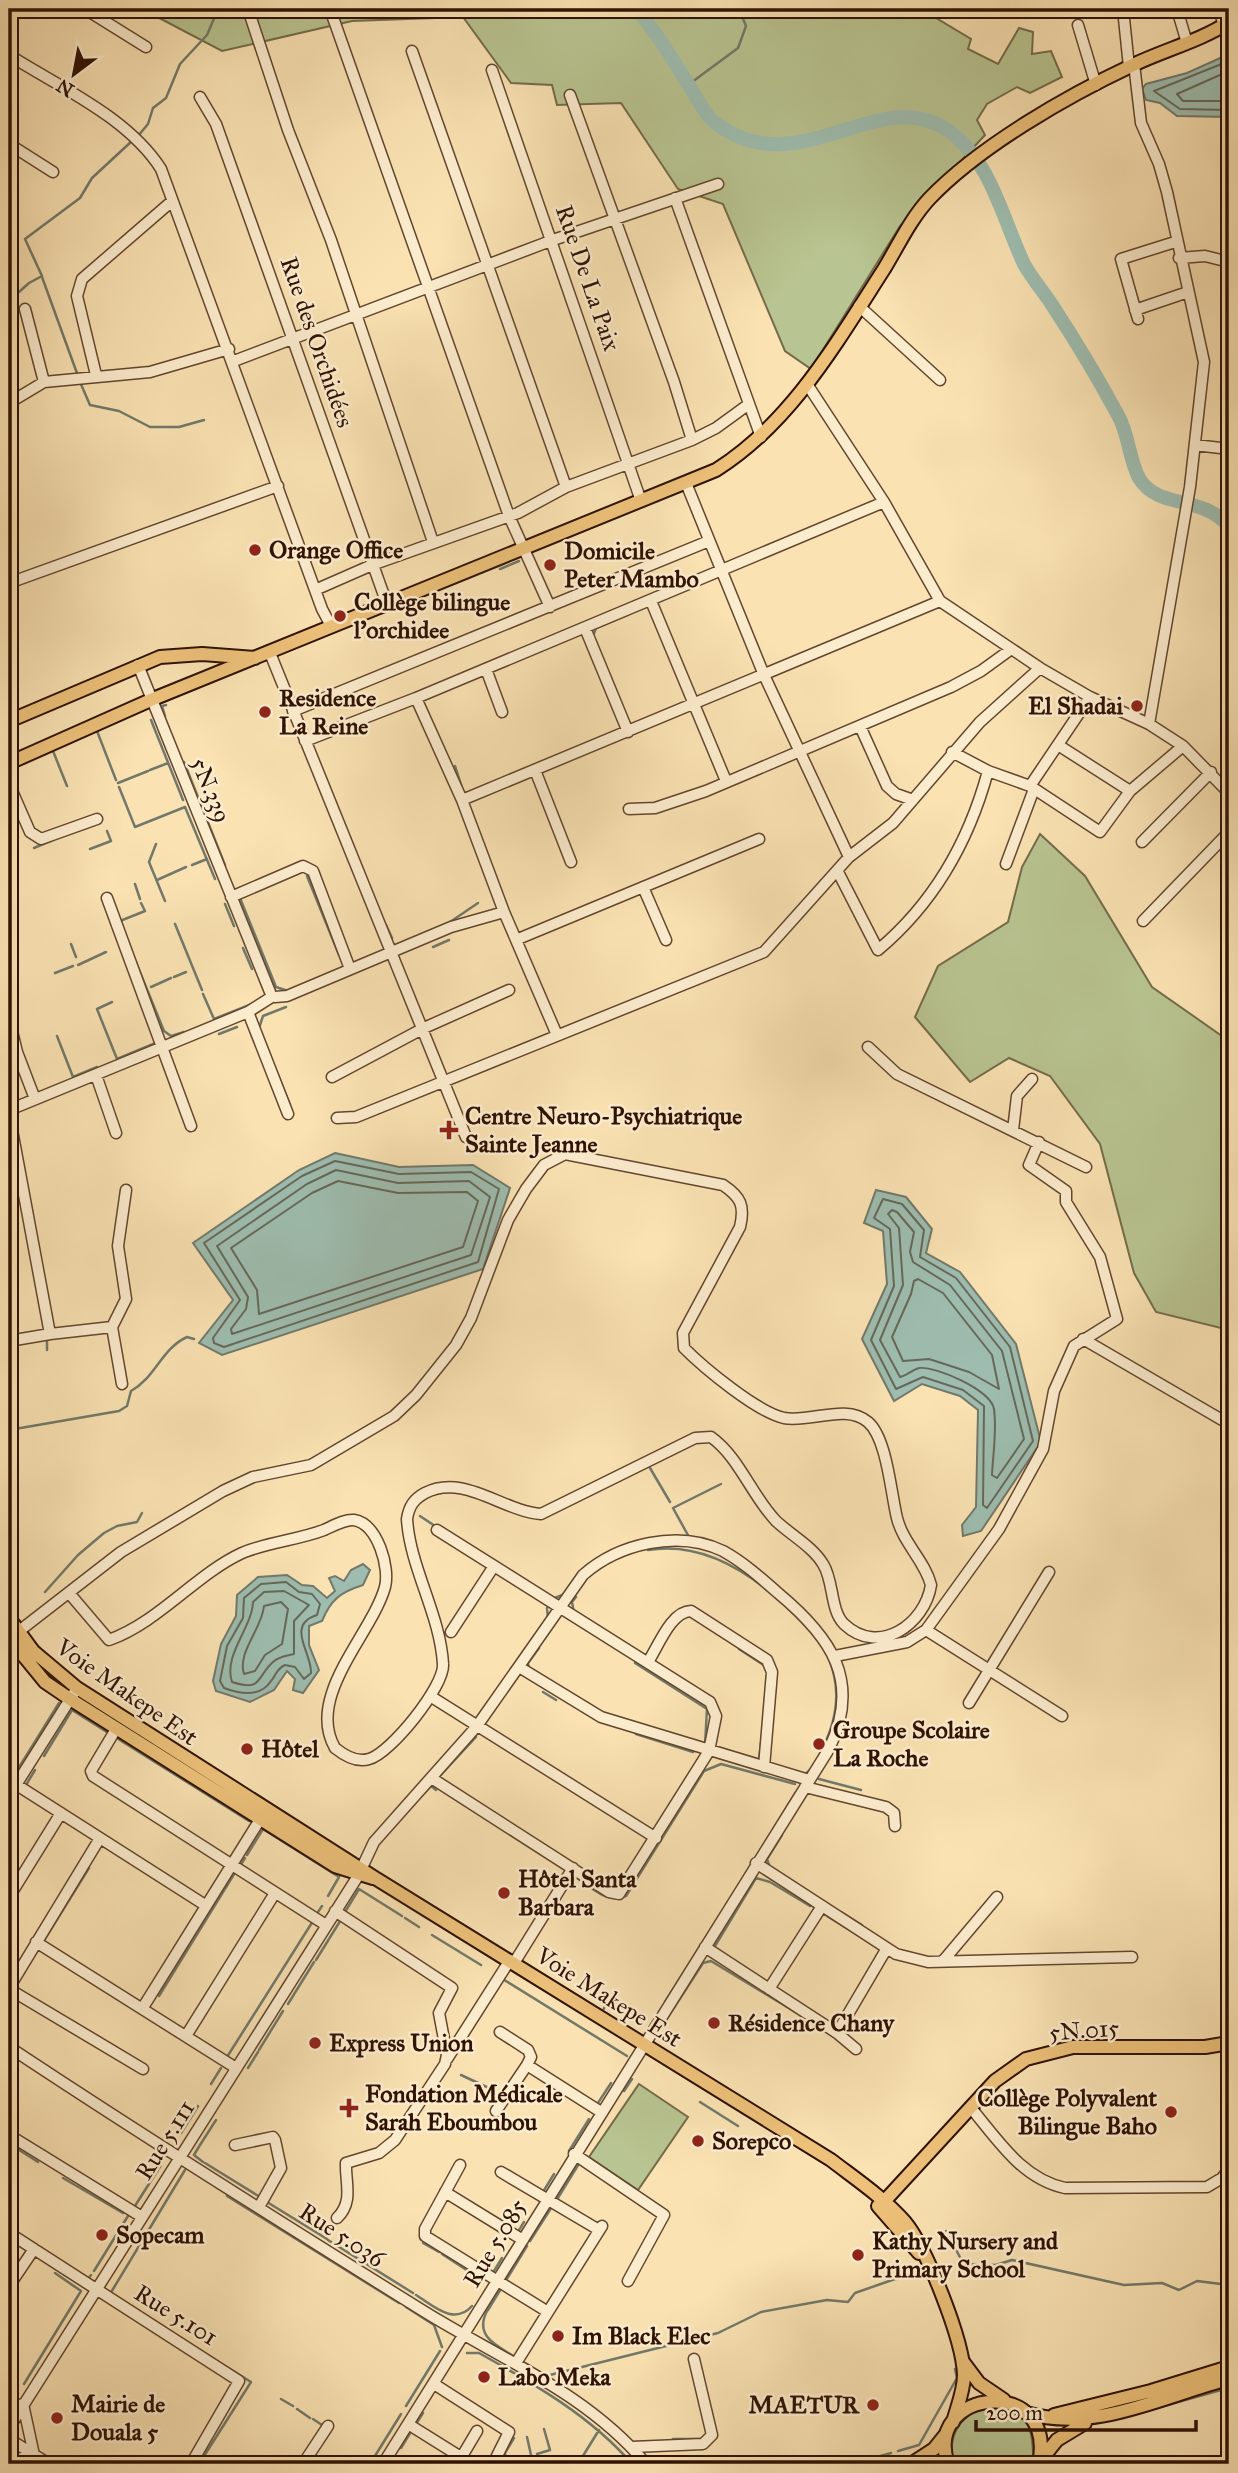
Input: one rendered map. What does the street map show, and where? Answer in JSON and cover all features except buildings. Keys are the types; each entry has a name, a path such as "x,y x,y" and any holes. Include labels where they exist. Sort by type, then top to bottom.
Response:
{"main road":[{"path":"9,763 153,699 687,483 736,457 761,437 807,384 928,200 962,167 1132,65 1226,24"},
{"path":"9,721 138,665 184,654 264,656"},
{"name":"Voie Makepe Est","path":"9,1618 12,1636 33,1651 74,1694 116,1729 360,1872 375,1878 819,2154 834,2172 882,2204 927,2260 961,2360"},
{"name":"Voie Makepe Est","path":"74,1694 263,1815"},
{"name":"5N.015","path":"882,2204 1015,2065 1051,2050 1073,2047 1205,2048 1229,2044"},
{"path":"961,2360 979,2383 1026,2413 1042,2418 1072,2421 1102,2416 1229,2379"},
{"path":"948,2464 945,2444 964,2384 961,2360"},
{"path":"1042,2418 1084,2410 1229,2367"},
{"path":"911,2464 934,2449 964,2410 978,2402 995,2400 1011,2403"},
{"path":"1026,2413 1040,2437 1039,2464"},
{"path":"1039,2464 1057,2440 1102,2416"}],"street":[{"path":"85,9 146,47"},
{"path":"248,9 433,542"},
{"path":"330,9 509,516 550,607"},
{"path":"1123,9 1141,123 1159,164 1204,362 1190,487 1149,724"},
{"path":"1177,9 1187,43"},
{"path":"1219,9 1226,24"},
{"path":"1077,25 1096,85"},
{"path":"412,51 566,487"},
{"path":"9,55 104,114 131,136 161,169 171,202 234,362 315,590 331,626"},
{"name":"Rue De La Paix","path":"492,70 553,240 641,501"},
{"path":"570,95 674,382 692,440"},
{"name":"Rue des Orchidées","path":"200,97 216,124 296,340 387,604"},
{"path":"9,144 53,172"},
{"path":"234,362 357,317 428,287 489,267 553,240 718,184"},
{"path":"675,198 761,437"},
{"path":"96,374 77,296 82,279 171,202"},
{"path":"1175,242 1121,259 1137,315 1188,292"},
{"path":"1179,258 1205,256 1229,262"},
{"path":"859,306 940,380"},
{"path":"25,309 44,382"},
{"path":"9,403 44,382 96,374 160,370 229,349"},
{"path":"807,384 884,502 940,601 1040,668 1090,697 1149,724 1183,746 1229,793"},
{"path":"315,590 372,565 509,516 566,487 692,440 716,428 749,404"},
{"path":"1195,444 1229,450"},
{"path":"687,483 764,675 849,857"},
{"path":"9,583 278,486"},
{"path":"305,741 586,628 884,502"},
{"path":"293,711 709,541"},
{"path":"651,601 726,781"},
{"path":"462,800 940,601"},
{"path":"586,628 628,732"},
{"path":"629,809 655,808 801,751 967,680 1010,650"},
{"path":"264,656 293,711 466,1137"},
{"name":"5N.339","path":"138,665 272,996"},
{"path":"337,1118 356,1117 444,1079 764,952 849,857 893,823 980,722 1040,668"},
{"path":"486,669 502,712"},
{"path":"1006,864 1032,788 1090,697"},
{"path":"416,698 462,800 556,1035"},
{"path":"860,726 887,786 896,794 913,800"},
{"path":"1058,745 1130,791"},
{"path":"952,752 988,771 1032,788 1100,832 1130,791 1183,746"},
{"path":"535,770 571,862"},
{"path":"838,872 878,950 915,915 942,878 971,824 988,771"},
{"path":"1142,842 1211,772"},
{"path":"9,784 30,832 41,839 97,820"},
{"path":"1143,921 1229,832"},
{"path":"518,939 759,839"},
{"path":"231,897 303,866 309,867 313,871 350,969"},
{"path":"643,887 666,940"},
{"path":"107,898 191,1126"},
{"path":"50,1334 9,1112 248,1012 272,996 287,996 459,924 505,912"},
{"path":"332,1077 424,1028 509,990"},
{"path":"248,1012 289,1114"},
{"path":"9,1019 17,1052 35,1099"},
{"path":"868,1046 893,1072 1086,1167"},
{"path":"96,1074 116,1133"},
{"path":"1013,1130 1017,1096 1032,1079"},
{"path":"835,1656 907,1642 926,1630 999,1529 1020,1494 1043,1449 1054,1391 1074,1346 1114,1323 1118,1314 1100,1256 1092,1238 1066,1202 1066,1191 1029,1165 1039,1142"},
{"path":"12,1636 121,1552 223,1491 253,1477 310,1465 394,1416 416,1395 456,1345 471,1318 512,1212 534,1177 555,1157 575,1154 723,1185 742,1202 744,1213 740,1227 683,1333 684,1348 722,1381 780,1417 849,1414 869,1422 875,1430 886,1466 901,1530 931,1585 915,1620 897,1634 867,1635 845,1624 839,1617 821,1560 775,1520 718,1442 703,1435 548,1513 532,1514 458,1487 431,1490 412,1502 407,1531 444,1665 430,1696 390,1746 372,1759 351,1758 335,1748 326,1728 338,1682 352,1647 386,1583 386,1568 375,1537 364,1524 356,1520 242,1554 170,1604 108,1640 69,1593"},
{"path":"122,1384 112,1327 126,1299 118,1246 126,1190"},
{"path":"9,1342 112,1327"},
{"path":"1083,1339 1229,1424"},
{"path":"433,1779 609,1892 619,1894 709,1751 716,1716 714,1705 437,1530"},
{"name":"Rue 5.111","path":"9,2428 360,1872 374,1842 433,1779 477,1726 559,1607 583,1575 600,1559 635,1546 656,1542 678,1541 704,1545 736,1559 802,1612 827,1641 835,1656"},
{"path":"451,1632 494,1566"},
{"path":"969,1703 1049,1572"},
{"path":"648,1662 675,1618 684,1611 691,1611 767,1660 772,1672 764,1767"},
{"path":"926,1630 1062,1716"},
{"name":"Rue 5.085","path":"383,2464 839,1730 842,1688 835,1656"},
{"path":"519,1667 591,1713 886,1807 894,1813 895,1826"},
{"path":"9,1796 12,1782 74,1694"},
{"path":"430,1696 656,1838"},
{"path":"116,1729 91,1774 326,1925"},
{"path":"12,1782 205,1905"},
{"path":"9,1897 61,1813"},
{"path":"142,2009 263,1815"},
{"path":"100,1838 9,1985 144,2069"},
{"path":"756,1863 887,1948 909,1959 943,1961 1132,1957"},
{"path":"337,2217 345,2210 349,2190 346,2163 379,2153 395,2140 573,1868"},
{"path":"186,2036 275,1893"},
{"path":"943,1961 997,1896"},
{"path":"769,1989 822,1906"},
{"path":"335,1911 452,1986 439,2013 447,2060"},
{"path":"36,1942 236,2068"},
{"path":"705,1947 837,2033 856,2049"},
{"path":"837,2033 887,1948"},
{"path":"496,2111 531,2057 528,2050 500,2032"},
{"name":"Rue 5.036","path":"9,2047 178,2159 463,2336 516,2363 607,2424 646,2464"},
{"path":"527,2065 601,2112"},
{"path":"971,2108 1018,2163 1046,2184 1065,2188 1207,2187 1227,2175"},
{"path":"9,2135 142,2217"},
{"path":"235,2146 273,2137 275,2140 281,2168 259,2207"},
{"path":"574,2154 664,2216 628,2281"},
{"path":"460,2165 425,2229 425,2236 548,2312"},
{"path":"502,2172 601,2228 516,2363"},
{"path":"445,2192 523,2240"},
{"name":"Rue 5.101","path":"9,2233 239,2381 239,2386 191,2464"},
{"path":"9,2286 34,2249"},
{"path":"632,2447 703,2444 710,2440 712,2435 694,2360"},
{"path":"434,2384 509,2432 493,2464"},
{"path":"9,2408 23,2404 34,2455"},
{"path":"408,2424 464,2461 477,2431"},
{"path":"303,2464 328,2426"},
{"path":"9,2439 50,2464"},
{"path":"9,2460 34,2455"}],"green space":[{"path":"142,9 921,9 971,39 968,49 998,64 1019,28 1033,32 1032,54 1051,51 1062,77 1030,93 1017,87 987,104 977,120 985,135 900,226 811,369 785,351 723,204 678,189 621,103 557,105 552,85 511,83 463,17 352,21 222,51"},
{"path":"1040,834 1085,876 1152,987 1229,1041 1229,1330 1156,1312 1134,1273 1100,1144 1050,1076 1009,1058 970,1082 915,1017 938,966 1008,922 1022,867"},
{"path":"639,2084 688,2117 638,2190 589,2157"},
{"path":"991,2406 1004,2408 1022,2417 1030,2432 1033,2464 954,2464 952,2444 958,2427 971,2414"}],"water":[{"path":"1229,54 1229,117 1177,116 1160,103 1146,100 1142,89 1146,84 1187,73"},
{"path":"335,1153 399,1167 473,1165 510,1188 483,1269 222,1355 199,1343 233,1300 193,1243 299,1170"},
{"path":"876,1190 906,1197 932,1229 926,1253 960,1272 1016,1344 1041,1442 981,1531 963,1536 962,1525 976,1507 978,1410 960,1396 922,1384 894,1401 862,1339 887,1284 883,1231 864,1223"},
{"path":"363,1564 370,1570 363,1585 338,1597 322,1621 309,1626 309,1645 319,1670 303,1693 293,1690 295,1679 287,1671 274,1690 250,1702 216,1691 213,1681 221,1644 236,1616 237,1595 258,1577 287,1575 302,1585 313,1586 327,1598 335,1591 329,1578 335,1576 344,1581 351,1570"}],"waterway":[{"path":"138,136 148,124 153,108 166,98 180,64 207,35 218,9"},
{"path":"636,9 652,28 708,116 745,139 776,144 807,141 894,118 922,119 949,131 975,158 986,175 1024,264 1096,375 1119,417 1139,478 1147,488 1157,494 1206,509 1229,526"},
{"path":"688,85 738,48 746,26 739,9"},
{"path":"9,301 29,283 42,276 25,239 80,198 92,178 133,140"},
{"path":"42,277 78,376"},
{"path":"80,382 90,405 119,411 150,427 179,427 204,420"},
{"path":"500,569 519,561"},
{"path":"593,636 596,628 627,615"},
{"path":"165,716 162,706 166,705"},
{"path":"151,720 183,800"},
{"path":"97,731 116,780"},
{"path":"53,751 67,786"},
{"path":"184,762 225,865"},
{"path":"150,770 168,763"},
{"path":"455,766 462,788"},
{"path":"9,771 11,782"},
{"path":"118,783 148,771"},
{"path":"119,787 135,827 185,807 215,879"},
{"path":"90,849 111,841 107,831"},
{"path":"34,848 53,840"},
{"path":"156,844 149,862 165,901"},
{"path":"192,865 207,859"},
{"path":"157,880 186,867"},
{"path":"307,876 339,955"},
{"path":"135,884 140,899"},
{"path":"240,898 276,987 288,991"},
{"path":"120,921 145,911 141,903"},
{"path":"447,924 478,903"},
{"path":"225,904 234,926"},
{"path":"175,924 202,990"},
{"path":"386,925 392,938"},
{"path":"433,947 449,940"},
{"path":"71,944 76,957"},
{"path":"243,948 252,969"},
{"path":"78,965 106,952"},
{"path":"135,960 164,1031 171,1036 184,1032"},
{"path":"55,973 73,966"},
{"path":"174,977 186,972"},
{"path":"151,987 171,978"},
{"path":"203,994 214,1019 252,1004"},
{"path":"112,1002 97,1009 117,1059 158,1042"},
{"path":"259,1028 263,1016 286,1007"},
{"path":"219,1034 237,1027"},
{"path":"57,1036 73,1077 97,1067"},
{"path":"278,1075 290,1105"},
{"path":"9,1430 119,1411 127,1406 131,1391 147,1378 178,1342 187,1337 194,1339"},
{"path":"47,1338 47,1350"},
{"path":"650,1468 670,1502"},
{"path":"689,1537 673,1508 721,1484"},
{"path":"45,1592 78,1555 104,1533 117,1526 137,1522 142,1513"},
{"path":"420,1516 435,1526"},
{"path":"648,1550 696,1552 718,1559 759,1584 812,1633"},
{"path":"552,1599 565,1594"},
{"path":"574,1613 572,1602 576,1597"},
{"path":"547,1608 548,1619"},
{"path":"30,1637 47,1656"},
{"path":"529,1669 528,1663 539,1648"},
{"path":"739,1649 765,1666"},
{"path":"820,1753 830,1731 835,1707 835,1683 829,1659"},
{"path":"635,1663 707,1709 705,1745"},
{"path":"543,1692 556,1700"},
{"path":"773,1713 775,1692"},
{"path":"13,1777 59,1703"},
{"path":"44,1756 72,1710 110,1734"},
{"path":"636,1734 693,1752"},
{"path":"759,1760 762,1735"},
{"path":"115,1737 249,1821"},
{"path":"438,1778 476,1737"},
{"path":"573,1875 606,1896 626,1896 704,1771 721,1764 795,1784"},
{"path":"26,1785 35,1770"},
{"path":"804,1775 810,1770"},
{"path":"819,1779 861,1790"},
{"path":"408,1810 431,1786 436,1790"},
{"path":"743,1878 796,1792"},
{"path":"247,1855 263,1829 339,1877 328,1896"},
{"path":"770,1868 767,1859 782,1835"},
{"path":"240,1866 245,1858"},
{"path":"579,1867 612,1887 619,1886"},
{"path":"43,1942 89,1868"},
{"path":"159,1996 236,1871"},
{"path":"382,1875 409,1892"},
{"path":"715,1946 756,1878 770,1882 810,1906"},
{"path":"345,1912 359,1889 402,1916"},
{"path":"316,1915 322,1906"},
{"path":"841,1912 862,1925"},
{"path":"665,2002 721,1913"},
{"path":"827,1916 858,1935"},
{"path":"316,1960 342,1918"},
{"path":"405,1918 419,1927"},
{"path":"227,2057 313,1921"},
{"path":"432,1935 481,1965"},
{"path":"666,2020 703,1963 711,1961 807,2019"},
{"path":"288,2004 314,1962"},
{"path":"501,1978 627,2056"},
{"path":"602,2012 610,1997"},
{"path":"259,2050 283,2011"},
{"path":"248,2068 258,2052"},
{"path":"211,2084 221,2068"},
{"path":"461,2075 491,2089"},
{"path":"624,2091 632,2079"},
{"path":"598,2103 611,2083"},
{"path":"700,2102 738,2126"},
{"path":"181,2133 198,2106"},
{"path":"569,2151 589,2119"},
{"path":"200,2145 216,2120"},
{"path":"200,2145 194,2155 203,2162"},
{"path":"16,2148 38,2162"},
{"path":"556,2201 580,2162"},
{"path":"205,2163 260,2197"},
{"path":"133,2209 161,2165"},
{"path":"110,2294 185,2170"},
{"path":"543,2192 554,2174"},
{"path":"63,2178 123,2213"},
{"path":"227,2196 399,2303"},
{"path":"267,2202 327,2239"},
{"path":"530,2241 553,2205"},
{"path":"94,2271 128,2216"},
{"path":"518,2232 524,2222"},
{"path":"946,2231 962,2261"},
{"path":"328,2240 413,2293"},
{"path":"423,2243 439,2252"},
{"path":"505,2282 527,2246"},
{"path":"442,2254 468,2271"},
{"path":"494,2271 502,2258"},
{"path":"957,2264 996,2265 1012,2260 1124,2285 1162,2283 1179,2290 1197,2281 1229,2285"},
{"path":"936,2266 956,2315"},
{"path":"471,2272 476,2276"},
{"path":"24,2384 81,2291 55,2273"},
{"path":"87,2280 91,2275"},
{"path":"550,2375 718,2333 761,2312 827,2300 848,2302 855,2293 895,2279 917,2277"},
{"path":"488,2310 502,2287"},
{"path":"416,2295 437,2309 451,2314 465,2312 472,2306"},
{"path":"406,2307 434,2325 442,2347"},
{"path":"487,2311 483,2327 485,2333 494,2344 515,2357"},
{"path":"188,2343 251,2382 199,2464"},
{"path":"406,2406 440,2351"},
{"path":"967,2352 970,2361"},
{"path":"467,2353 479,2353 561,2402 599,2431 632,2464"},
{"path":"520,2360 540,2372"},
{"path":"898,2451 919,2445 957,2378 955,2369"},
{"path":"1157,2408 1228,2388"},
{"path":"281,2399 293,2406"},
{"path":"297,2409 310,2418"},
{"path":"416,2424 423,2413"},
{"path":"370,2464 401,2414"},
{"path":"313,2419 325,2427"},
{"path":"537,2454 550,2450 544,2429"},
{"path":"401,2448 412,2430"},
{"path":"578,2464 599,2430"},
{"path":"527,2437 531,2455"},
{"path":"503,2464 505,2453 514,2438"},
{"path":"673,2439 701,2439"},
{"path":"852,2464 891,2453"}],"place":[{"name":"Orange Office","path":"255,550"},
{"name":"Domicile Peter Mambo","path":"550,565"},
{"name":"Collège bilingue l'orchidee","path":"340,616"},
{"name":"El Shadai","path":"1137,706"},
{"name":"Residence La Reine","path":"265,712"},
{"name":"Centre Neuro-Psychiatrique Sainte Jeanne","path":"449,1130"},
{"name":"Groupe Scolaire La Roche","path":"819,1744"},
{"name":"Hôtel","path":"247,1749"},
{"name":"Hôtel Santa Barbara","path":"504,1893"},
{"name":"Résidence Chany","path":"714,2023"},
{"name":"Express Union","path":"315,2043"},
{"name":"Fondation Médicale Sarah Eboumbou","path":"349,2108"},
{"name":"Collège Polyvalent Bilingue Baho","path":"1171,2112"},
{"name":"Sorepco","path":"698,2141"},
{"name":"Sopecam","path":"102,2235"},
{"name":"Kathy Nursery and Primary School","path":"858,2255"},
{"name":"Im Black Elec","path":"558,2336"},
{"name":"Labo Meka","path":"484,2377"},
{"name":"MAETUR","path":"873,2405"},
{"name":"Mairie de Douala 5","path":"57,2418"}]}
